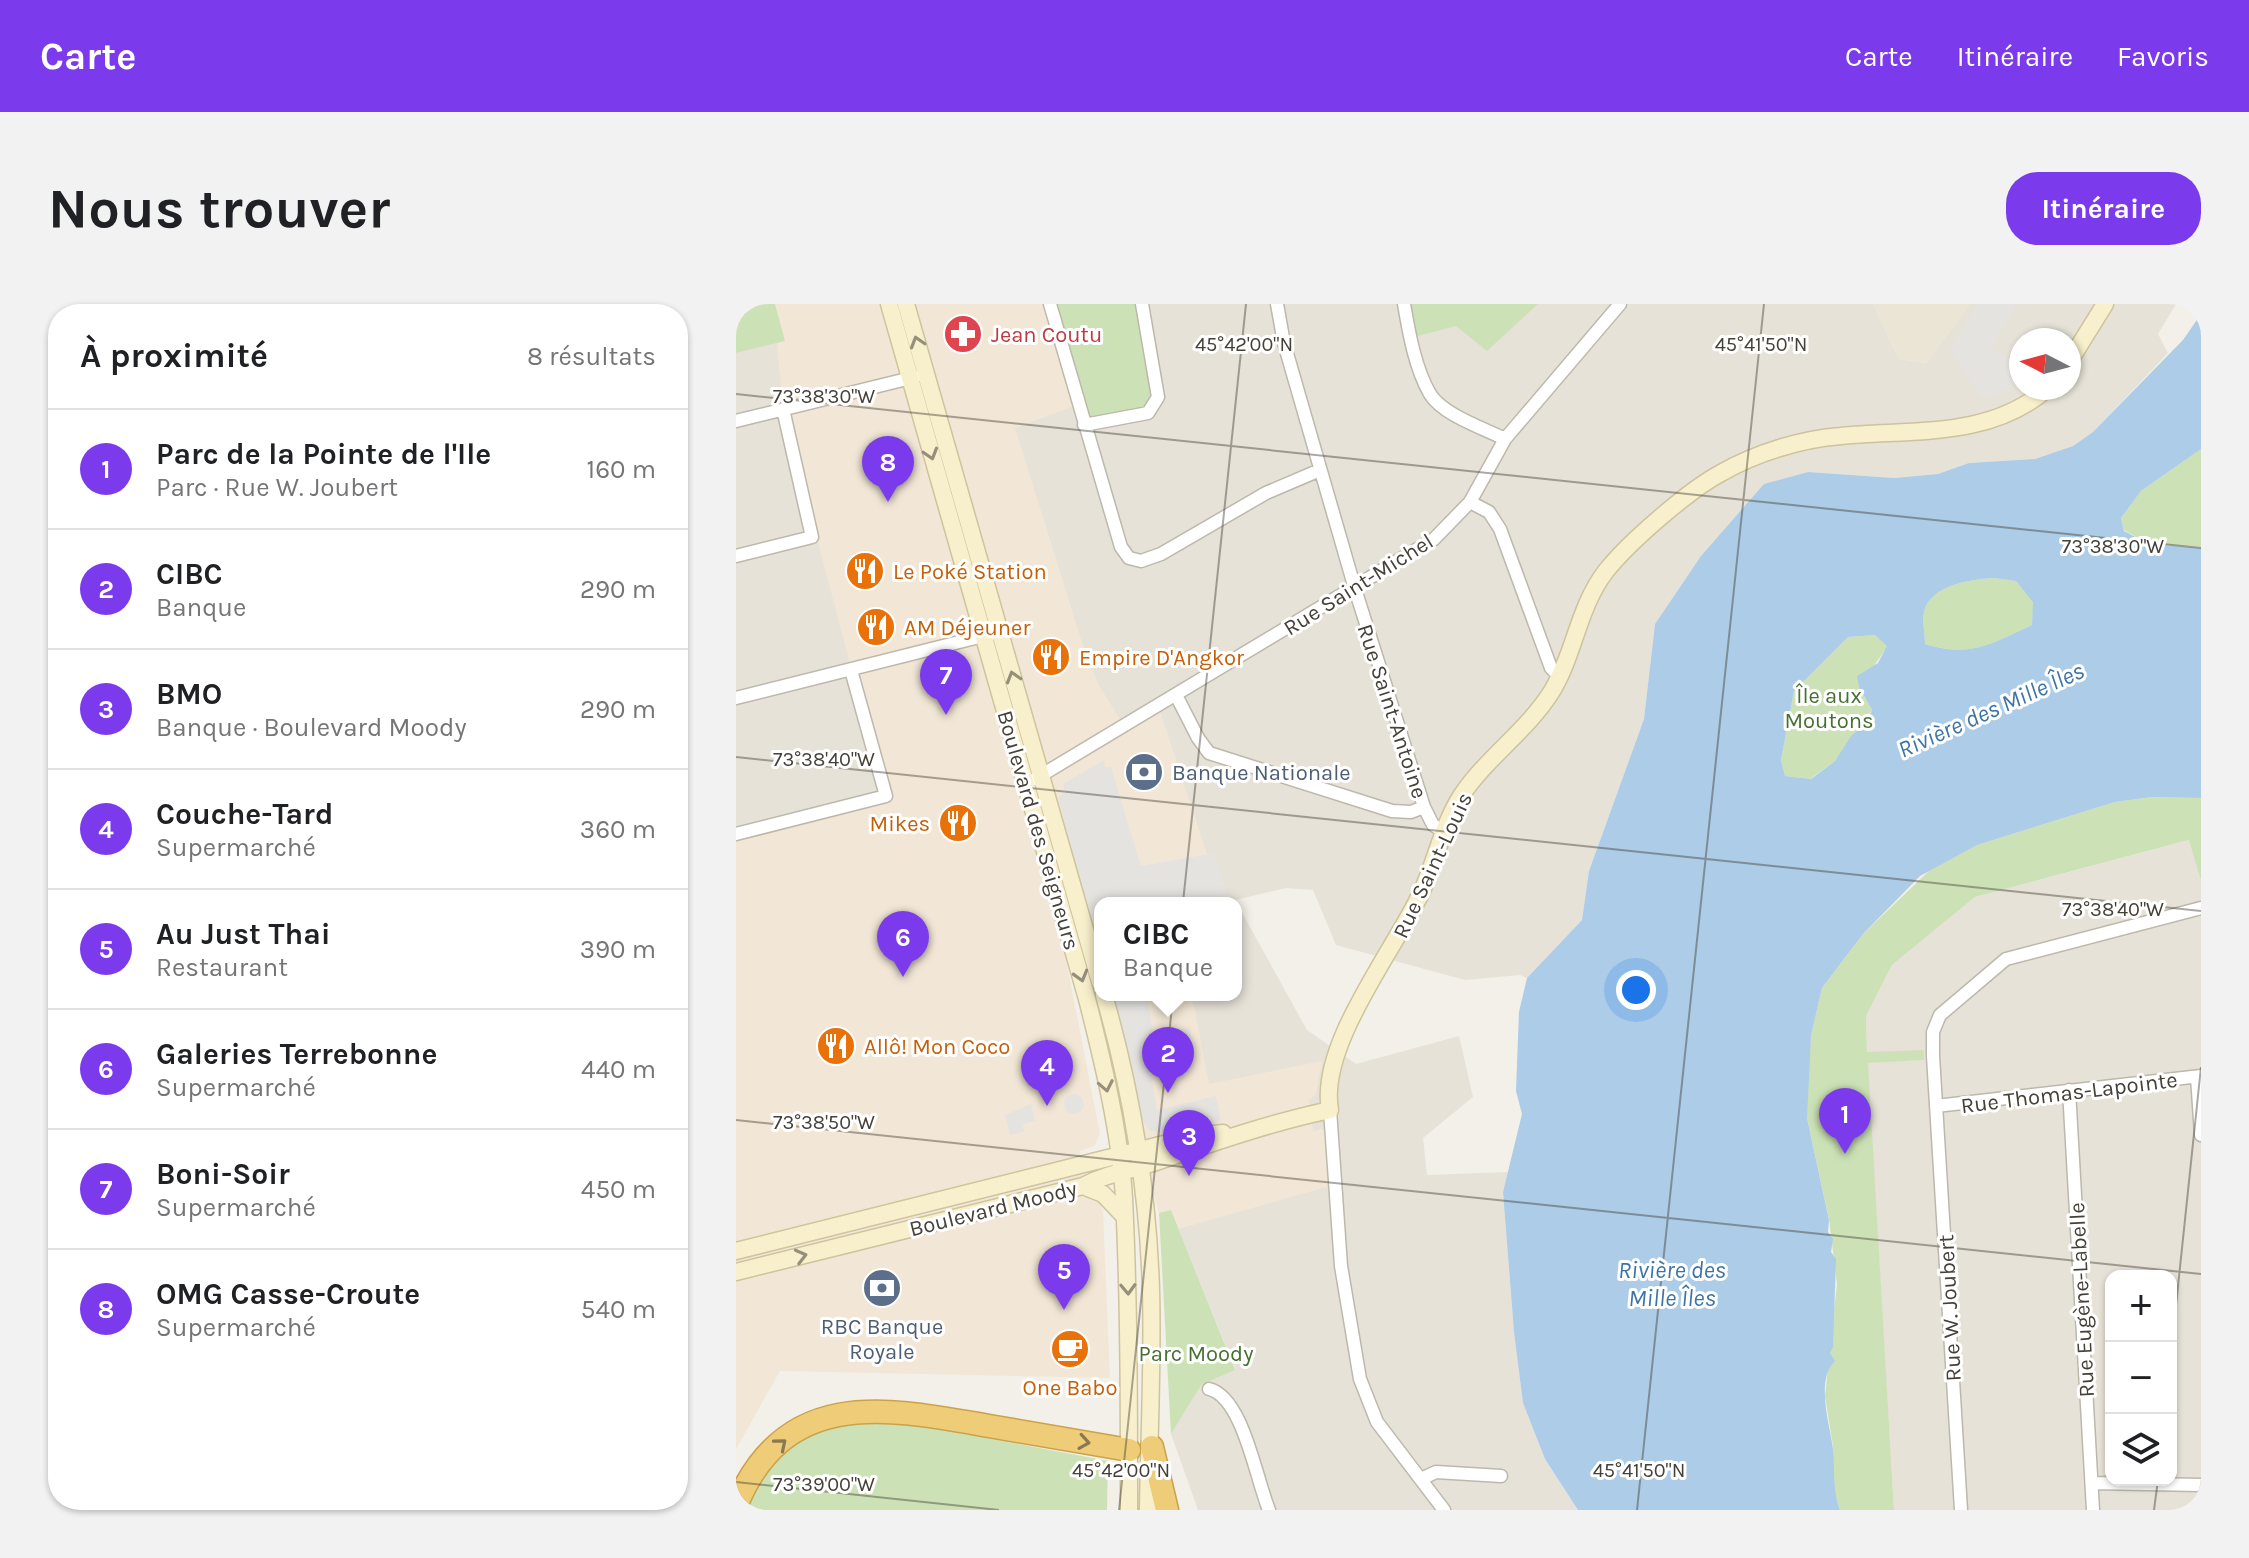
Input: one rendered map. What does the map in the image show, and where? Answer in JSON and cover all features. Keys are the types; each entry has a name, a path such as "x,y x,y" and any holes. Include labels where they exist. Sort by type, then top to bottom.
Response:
{"highway":[{"path":"736,1506 755,1471 787,1438 824,1418 858,1410 902,1411 1140,1448 1167,1510"}],"main road":[{"name":"Boulevard des Seigneurs","path":"889,304 991,635 1043,776 1094,960"},
{"name":"Boulevard des Seigneurs","path":"906,304 927,373 1025,783 1092,1016 1119,1164 1129,1321 1148,1510"},
{"path":"2081,343 2105,304"},
{"name":"Rue Saint-Louis","path":"1330,1110 1329,1088 1340,1049 1418,900 1465,791 1536,713 1559,676 1588,601 1605,573 1633,543 1719,473 1774,451 1825,438 1915,434 1963,427 2031,400"},
{"name":"Boulevard des Seigneurs","path":"1105,1001 1138,1159 1150,1269 1140,1448 1129,1510"},
{"name":"Boulevard Moody","path":"736,1251 1119,1164 1196,1136 1245,1131 1330,1110"},
{"name":"Boulevard Moody","path":"736,1272 1083,1186 1119,1164"},
{"path":"1083,1186 1107,1196 1123,1215"}],"street":[{"path":"1050,304 1121,547 1129,558 1141,561 1161,554 1266,493 1320,470"},
{"path":"1084,425 1148,413 1158,397 1142,304"},
{"name":"Rue Saint-Antoine","path":"1277,304 1284,343 1320,470 1424,807 1433,825 1445,832"},
{"path":"1404,304 1410,338 1431,396 1455,414 1505,439"},
{"name":"Rue Saint-Michel","path":"1025,783 1043,776 1434,539 1470,502 1505,439 1620,304"},
{"path":"736,421 927,373"},
{"path":"736,556 812,537 783,409"},
{"path":"1470,502 1489,512 1500,529 1551,668 1559,676"},
{"path":"736,698 991,635"},
{"path":"736,834 886,796 851,670"},
{"path":"1176,695 1209,753 1392,811 1411,812 1424,807"},
{"name":"Rue W. Joubert","path":"1961,1510 1932,1043 1935,1023 1950,1004 1999,963 2014,955 2201,908"},
{"path":"2199,1077 2201,1135"},
{"name":"Rue Thomas-Lapointe","path":"1936,1106 2199,1077"},
{"name":"Rue Eugène-Labelle","path":"2069,1090 2093,1510"},
{"name":"Rue Saint-Louis","path":"1330,1110 1340,1259 1360,1379 1375,1418 1444,1510"},
{"path":"1209,1389 1220,1392 1233,1406 1269,1510"},
{"path":"1421,1479 1440,1472 1501,1476"},
{"path":"2092,1483 2201,1485"}],"shaded area":[{"path":"775,304 1873,304 1899,359 1926,363 1970,304 2176,304 2158,334 2168,353 2093,432 2073,446 2035,459 1969,463 1938,474 1894,478 1808,472 1764,485 1701,556 1655,624 1644,719 1589,871 1582,920 1527,978 1520,975 1465,980 1336,945 1313,890 1286,888 1242,898 1096,897 1060,843 1018,834 736,834 736,353 784,341"},
{"path":"775,304 885,304 1044,847 1100,1134 1094,1146 1080,1151 1087,1197 1099,1202 1103,1211 1110,1378 780,1371 736,1449 736,834 885,797 783,409 777,343 784,341"},
{"path":"906,304 1050,304 1077,405 1015,428 1098,684 1125,727 1158,705 1221,897 1094,897 1094,960"},
{"path":"1873,304 1970,304 1927,363 1899,359"},
{"path":"1978,304 2017,304 1991,348 2009,359 2009,387 1995,396 1982,398 1950,350"},
{"path":"1104,760 1105,767 1111,767 1141,866 1214,853 1228,897 1094,897 1094,937 1058,797 1065,793 1063,784"},
{"path":"2190,840 2201,881 2201,1510 1894,1510 1867,1062 1924,1060 1924,1051 1867,1053 1866,1016 1892,965 1975,897"},
{"path":"1242,913 1307,1030 1356,1064 1459,1036 1473,1097 1423,1138 1427,1175 1508,1172 1503,1192 1523,1403 1545,1459 1578,1510 1198,1510 1171,1434 1202,1384 1235,1369 1171,1210 1159,1213 1105,1001 1242,1001"},
{"path":"1106,1001 1193,1001 1209,1084 1322,1061 1316,1094 1309,1100 1313,1131 1323,1129 1327,1140 1330,1186 1178,1229 1171,1210 1159,1213"},
{"path":"1112,1001 1148,1001 1153,1033 1189,1028 1192,1039 1146,1047 1157,1110 1216,1096 1221,1121 1160,1132 1150,1131 1143,1121"},
{"path":"1074,1094 1081,1097 1084,1104 1081,1111 1074,1114 1067,1111 1064,1104 1067,1097"},
{"path":"1031,1104 1035,1121 1023,1124 1024,1132 1010,1135 1005,1115"}],"green space":[{"path":"736,304 775,304 785,341 736,353"},
{"path":"1050,304 1142,304 1158,397 1148,413 1084,425"},
{"path":"1404,304 1538,304 1487,351 1456,326 1410,338"},
{"path":"2201,449 2201,547 2149,544 2124,530 2121,518 2141,491"},
{"path":"1994,578 2016,581 2034,602 2032,625 1980,647 1955,650 1925,644 1924,612 1934,595 1953,585"},
{"name":"Île aux Moutons","path":"1875,635 1888,646 1859,687 1872,710 1835,761 1810,779 1785,776 1781,760 1794,691 1848,637"},
{"path":"2152,797 2201,798 2201,881 2189,840 1975,897 1892,965 1866,1016 1867,1052 1924,1050 1924,1060 1868,1063 1894,1510 1840,1510 1833,1487 1833,1446 1825,1396 1837,1284 1829,1219 1805,1097 1811,1036 1822,988 1863,934 1930,870 1977,845 2115,802"},
{"name":"Parc Moody","path":"1171,1210 1235,1370 1202,1384 1171,1434 1159,1213"},
{"path":"881,1418 1108,1461 1107,1510 744,1510 774,1461 793,1441 825,1425"}],"water":[{"name":"Rivière des Mille Îles","path":"2201,314 2201,449 2141,491 2121,518 2124,531 2149,544 2201,548 2201,798 2152,797 2115,802 1977,845 1920,876 1863,934 1822,988 1811,1036 1807,1118 1829,1220 1828,1232 1833,1239 1831,1252 1836,1259 1833,1347 1830,1353 1835,1361 1829,1369 1825,1391 1840,1510 1578,1510 1545,1459 1523,1403 1503,1192 1522,1114 1516,1091 1519,1012 1527,978 1582,920 1589,871 1644,719 1655,624 1701,556 1764,484 1808,472 1894,478 1938,474 1969,463 2035,459 2073,446 2093,432 2183,340","holes":["1994,578 2016,581 2033,602 2032,625 1980,647 1955,650 1925,644 1924,612 1934,595 1953,585","1875,635 1887,646 1878,663 1857,676 1859,687 1872,710 1866,723 1851,736 1835,761 1811,779 1785,776 1781,760 1794,691 1848,637"]}],"place":[{"name":"Jean Coutu","path":"963,334"},
{"name":"OMG Casse-Croute","path":"888,502"},
{"name":"Le Poké Station","path":"865,571"},
{"name":"AM Déjeuner","path":"876,627"},
{"name":"Empire D'Angkor","path":"1051,657"},
{"name":"Boni-Soir","path":"946,715"},
{"name":"Banque Nationale","path":"1144,772"},
{"name":"Mikes","path":"958,823"},
{"name":"Galeries Terrebonne","path":"903,977"},
{"name":"Allô! Mon Coco","path":"836,1046"},
{"name":"CIBC","path":"1168,1093"},
{"name":"Couche-Tard","path":"1047,1106"},
{"name":"Parc de la Pointe de l'Ile","path":"1845,1154"},
{"name":"BMO","path":"1189,1176"},
{"name":"RBC Banque Royale","path":"882,1288"},
{"name":"Au Just Thai","path":"1064,1310"},
{"name":"One Babo","path":"1070,1349"}]}
